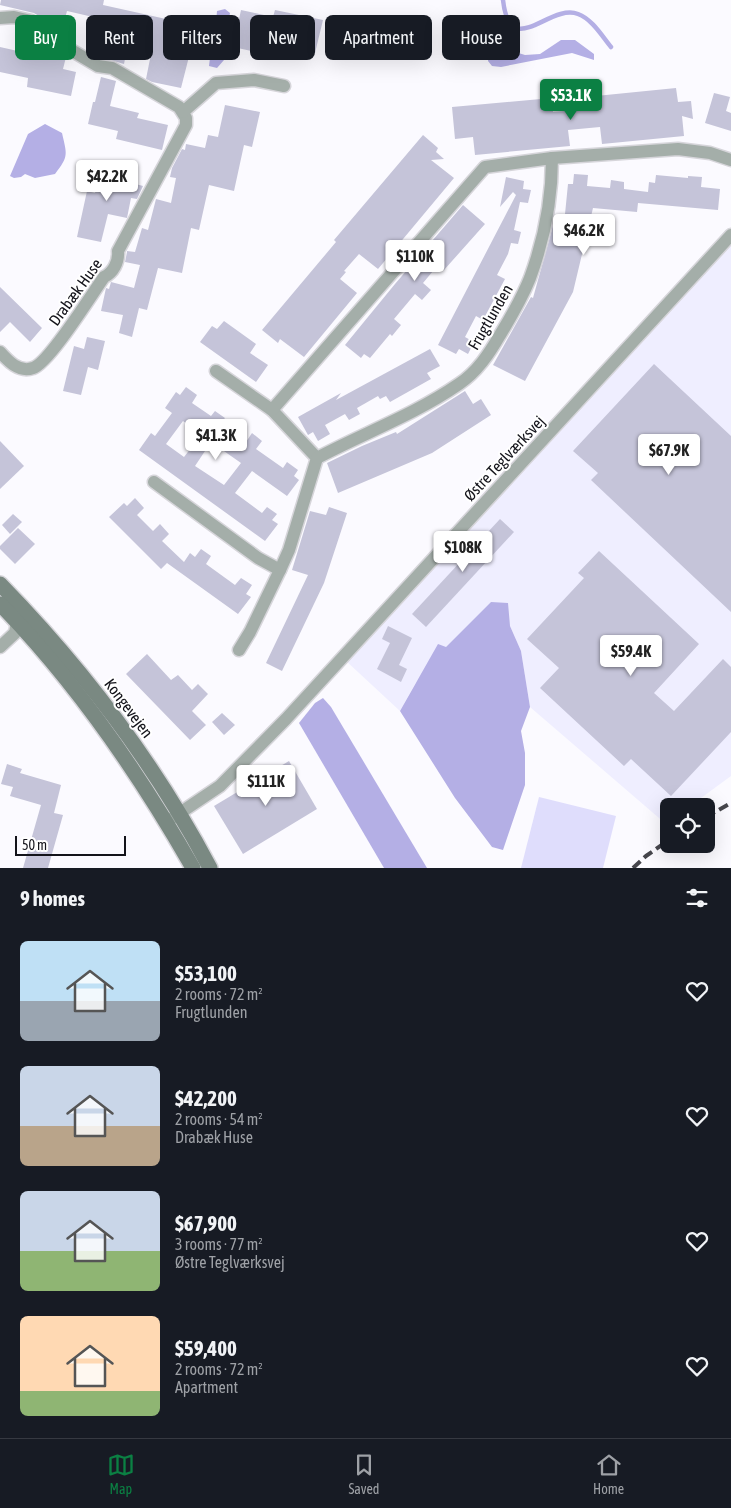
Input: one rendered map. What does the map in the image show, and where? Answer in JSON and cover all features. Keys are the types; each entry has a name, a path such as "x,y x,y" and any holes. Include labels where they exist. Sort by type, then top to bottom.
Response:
{"main road":[{"name":"Kongevejen","path":"0,584 86,681 118,721 156,775 193,868"},
{"name":"Kongevejen","path":"0,604 76,690 210,868"}],"street":[{"path":"0,18 14,17 31,21 62,38 66,47 74,52 98,66 112,68 173,103 183,112 216,83 254,80 284,86"},
{"name":"Drabæk Huse","path":"0,352 10,363 22,369 33,368 45,360 69,329 104,277 110,274 119,259 118,252 186,125 183,112"},
{"path":"272,410 485,167 552,158 678,149 710,153 731,160"},
{"name":"Frugtlunden","path":"317,458 401,418 443,394 460,384 485,360 530,278 542,236 552,187 552,158"},
{"name":"Østre Teglværksvej","path":"173,818 220,786 286,719 731,235"},
{"path":"216,371 272,410 317,458 289,550 250,632 238,650"},
{"path":"154,482 258,558 280,570"},
{"path":"0,647 15,633 17,622"}],"shaded area":[{"path":"225,9 230,13 230,15 217,15 217,11"},
{"path":"561,40 575,40 594,54 594,60 572,53 501,67 492,66 488,61 520,60 520,53 540,54"},
{"path":"210,60 224,60 217,68 209,66"},
{"path":"45,124 62,133 66,155 60,168 55,174 35,178 25,174 14,178 10,176 28,134"},
{"path":"731,245 731,776 701,798 660,798 660,819 530,707 521,651 510,626 491,602 446,647 415,684 400,711 345,660"},
{"path":"491,602 508,603 510,626 521,651 530,707 521,731 525,753 525,785 503,850 492,847 455,798 400,711 438,644 446,647"},
{"path":"323,698 331,707 427,868 384,868 299,723 315,703"},
{"path":"539,797 616,816 603,868 521,868"}],"building":[{"path":"1,0 104,0 103,5 148,15 86,15 67,11 66,15 37,15 0,5"},
{"path":"241,10 264,15 250,15 250,51 240,49"},
{"path":"275,10 299,15 274,15"},
{"path":"153,16 163,18 163,60 188,60 181,88 146,79 150,60 153,60"},
{"path":"315,18 323,20 315,53"},
{"path":"0,47 15,50 15,60 65,60 63,69 76,72 71,96 27,87 28,78 0,72"},
{"path":"110,60 125,60 124,64"},
{"path":"101,77 116,81 110,106 139,113 137,118 168,125 162,150 116,139 118,131 88,124"},
{"path":"676,88 678,102 691,101 693,119 682,116 684,136 602,144 600,127 568,130 570,146 475,155 473,137 455,139 452,107 552,98 553,112 577,110 576,98"},
{"path":"714,93 730,97 726,111 731,113 731,131 705,123"},
{"path":"225,105 260,112 252,147 244,145 234,191 209,185 199,230 191,228 182,273 158,268 147,310 139,308 132,337 119,333 123,315 101,311 106,288 109,289 111,282 134,288 140,265 125,262 127,251 135,252 142,228 148,230 156,199 171,203 176,178 170,177 172,168 182,149 185,150 186,144 205,148 208,135 218,137"},
{"path":"423,135 438,148 436,152 444,159 431,160 454,178 378,269 359,254 344,271 346,272 340,279 357,293 304,357 280,339 278,343 262,330 336,242 334,240"},
{"path":"102,162 124,167 121,180 143,186 137,199 131,198 127,218 108,214 101,242 77,237 87,191 95,193"},
{"path":"574,174 588,175 587,186 610,188 611,180 624,182 624,189 648,192 649,182 655,183 656,175 688,178 688,176 702,177 701,187 720,189 718,210 638,203 637,212 593,208 573,292 525,381 493,365 531,297 533,298 554,222 564,224 568,184 573,184"},
{"path":"506,177 524,181 523,189 531,190 528,203 520,202 514,230 521,232 518,244 511,243 508,254 497,275 505,279 483,320 476,316 465,337 474,342 468,354 459,349 456,354 438,345 516,195 513,192 500,207"},
{"path":"463,205 485,224 444,270 438,265 423,283 431,290 422,300 415,294 394,319 401,325 392,336 390,334 370,358 364,354 361,358 345,345"},
{"path":"0,287 42,328 30,342 10,322 0,332"},
{"path":"224,321 256,344 250,353 268,365 256,382 200,342 212,326 217,329"},
{"path":"87,337 105,341 98,370 88,367 81,395 63,391 74,346 84,349"},
{"path":"430,349 440,366 427,373 431,379 390,402 386,396 380,399 378,396 357,408 360,414 349,420 345,414 325,425 330,434 318,441 313,432 308,435 298,417 341,393 336,400"},
{"path":"654,364 731,436 731,612 591,480 598,473 573,451"},
{"path":"186,387 197,395 192,403 211,416 215,411 225,418 220,424 246,442 252,433 262,441 256,449 283,468 287,462 298,470 294,476 299,480 287,496 252,471 235,493 262,513 267,507 277,514 272,520 278,524 265,541 139,450 151,433 155,436 172,413 165,408 176,392 180,395","holes":["183,421 201,435 184,457 166,444","211,442 241,463 224,485 195,466"]},
{"path":"465,391 473,404 481,399 491,415 432,453 338,493 327,463 362,446 396,432 397,434"},
{"path":"0,441 24,466 0,489"},
{"path":"135,498 144,508 137,515 153,531 160,524 169,534 162,541 184,562 190,553 195,557 201,549 211,556 206,564 235,585 241,578 252,585 246,594 251,597 238,614 167,563 161,569 109,517 124,503 127,506"},
{"path":"329,507 347,513 324,583 282,671 266,663 308,575 292,570 310,511 326,515"},
{"path":"13,514 22,522 10,534 2,525"},
{"path":"500,519 514,532 426,627 412,614"},
{"path":"18,528 35,544 15,564 0,549 0,546"},
{"path":"599,551 699,644 654,693 674,711 723,659 731,667 731,732 671,796 631,759 624,766 540,688 559,668 527,639 584,578 578,573"},
{"path":"388,626 412,638 399,665 407,669 401,682 377,669 390,643 382,639"},
{"path":"147,654 171,680 178,675 192,690 198,684 208,694 192,711 206,725 190,740 126,674"},
{"path":"222,713 235,725 224,735 212,722"},
{"path":"289,761 317,809 243,854 214,806"},
{"path":"7,764 22,769 20,773 61,785 54,813 63,815 48,868 23,868 41,805 10,796 13,787 1,784"}],"waterway":[{"path":"503,0 507,18 514,27 522,29 555,16 567,13 578,14 592,24 611,47"}],"railway":[{"path":"715,812 731,803"},
{"path":"633,868 660,846"}]}
